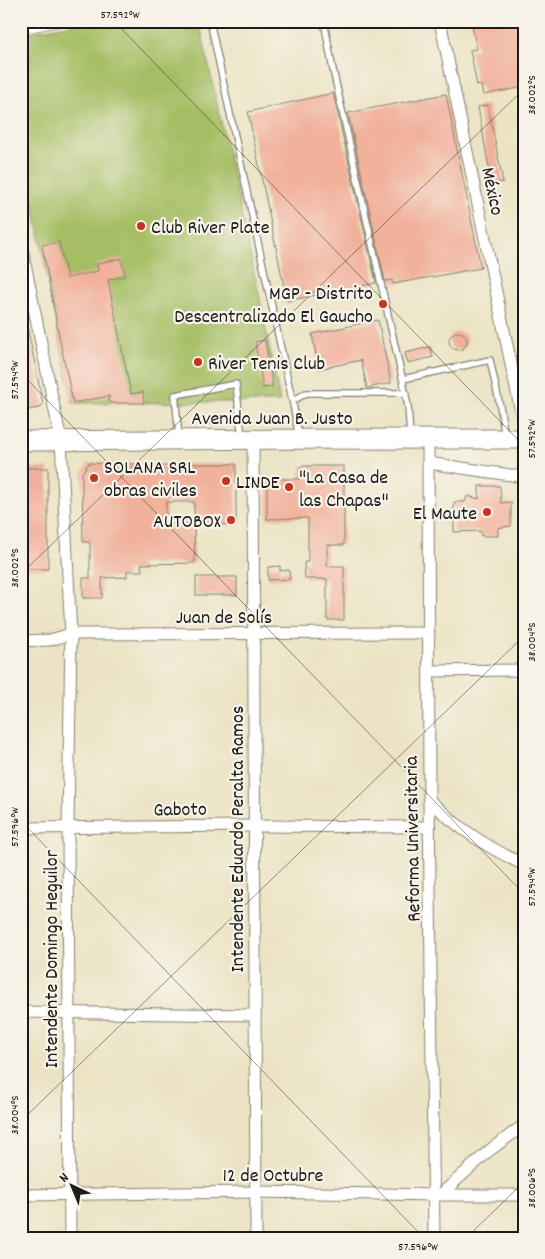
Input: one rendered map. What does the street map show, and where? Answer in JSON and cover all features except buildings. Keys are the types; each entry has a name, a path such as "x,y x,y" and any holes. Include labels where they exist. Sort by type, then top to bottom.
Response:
{"main road":[{"name":"Avenida Juan B. Justo","path":"21,441 515,439"}],"street":[{"path":"21,28 56,21"},
{"name":"México","path":"440,21 524,427"},
{"name":"Intendente Domingo Heguilor","path":"21,244 61,441 71,634 68,828 70,1238"},
{"name":"Reforma Universitaria","path":"419,439 428,463 429,826 437,1195 434,1238"},
{"name":"Intendente Eduardo Peralta Ramos","path":"247,440 253,634 256,1238"},
{"path":"428,463 524,477"},
{"name":"Juan de Solís","path":"21,641 50,640 71,634 428,634"},
{"path":"428,671 524,670"},
{"path":"429,800 476,840 524,865"},
{"name":"Gaboto","path":"21,828 429,826"},
{"path":"21,1012 255,1015"},
{"path":"437,1195 490,1150 524,1125"},
{"name":"12 de Octubre","path":"21,1195 256,1192 524,1195"}],"lane":[{"path":"210,21 293,401 299,439"},
{"path":"324,21 333,70 408,406 419,439"},
{"path":"403,379 490,360 515,439"},
{"path":"180,440 176,395 236,384 247,440"},
{"path":"293,401 306,393 406,393"}],"green space":[{"name":"Club River Plate","path":"89,21 199,21 260,299 280,402 73,403 21,139 21,34"}],"place":[{"name":"Club River Plate","path":"141,226"},
{"name":"MGP - Distrito Descentralizado El Gaucho","path":"383,304"},
{"name":"River Tenis Club","path":"198,362"},
{"name":"SOLANA SRL obras civiles","path":"94,478"},
{"name":"LINDE","path":"226,481"},
{"name":"\"La Casa de las Chapas\"","path":"289,487"},
{"name":"El Maute","path":"487,512"},
{"name":"AUTOBOX","path":"231,520"}]}
